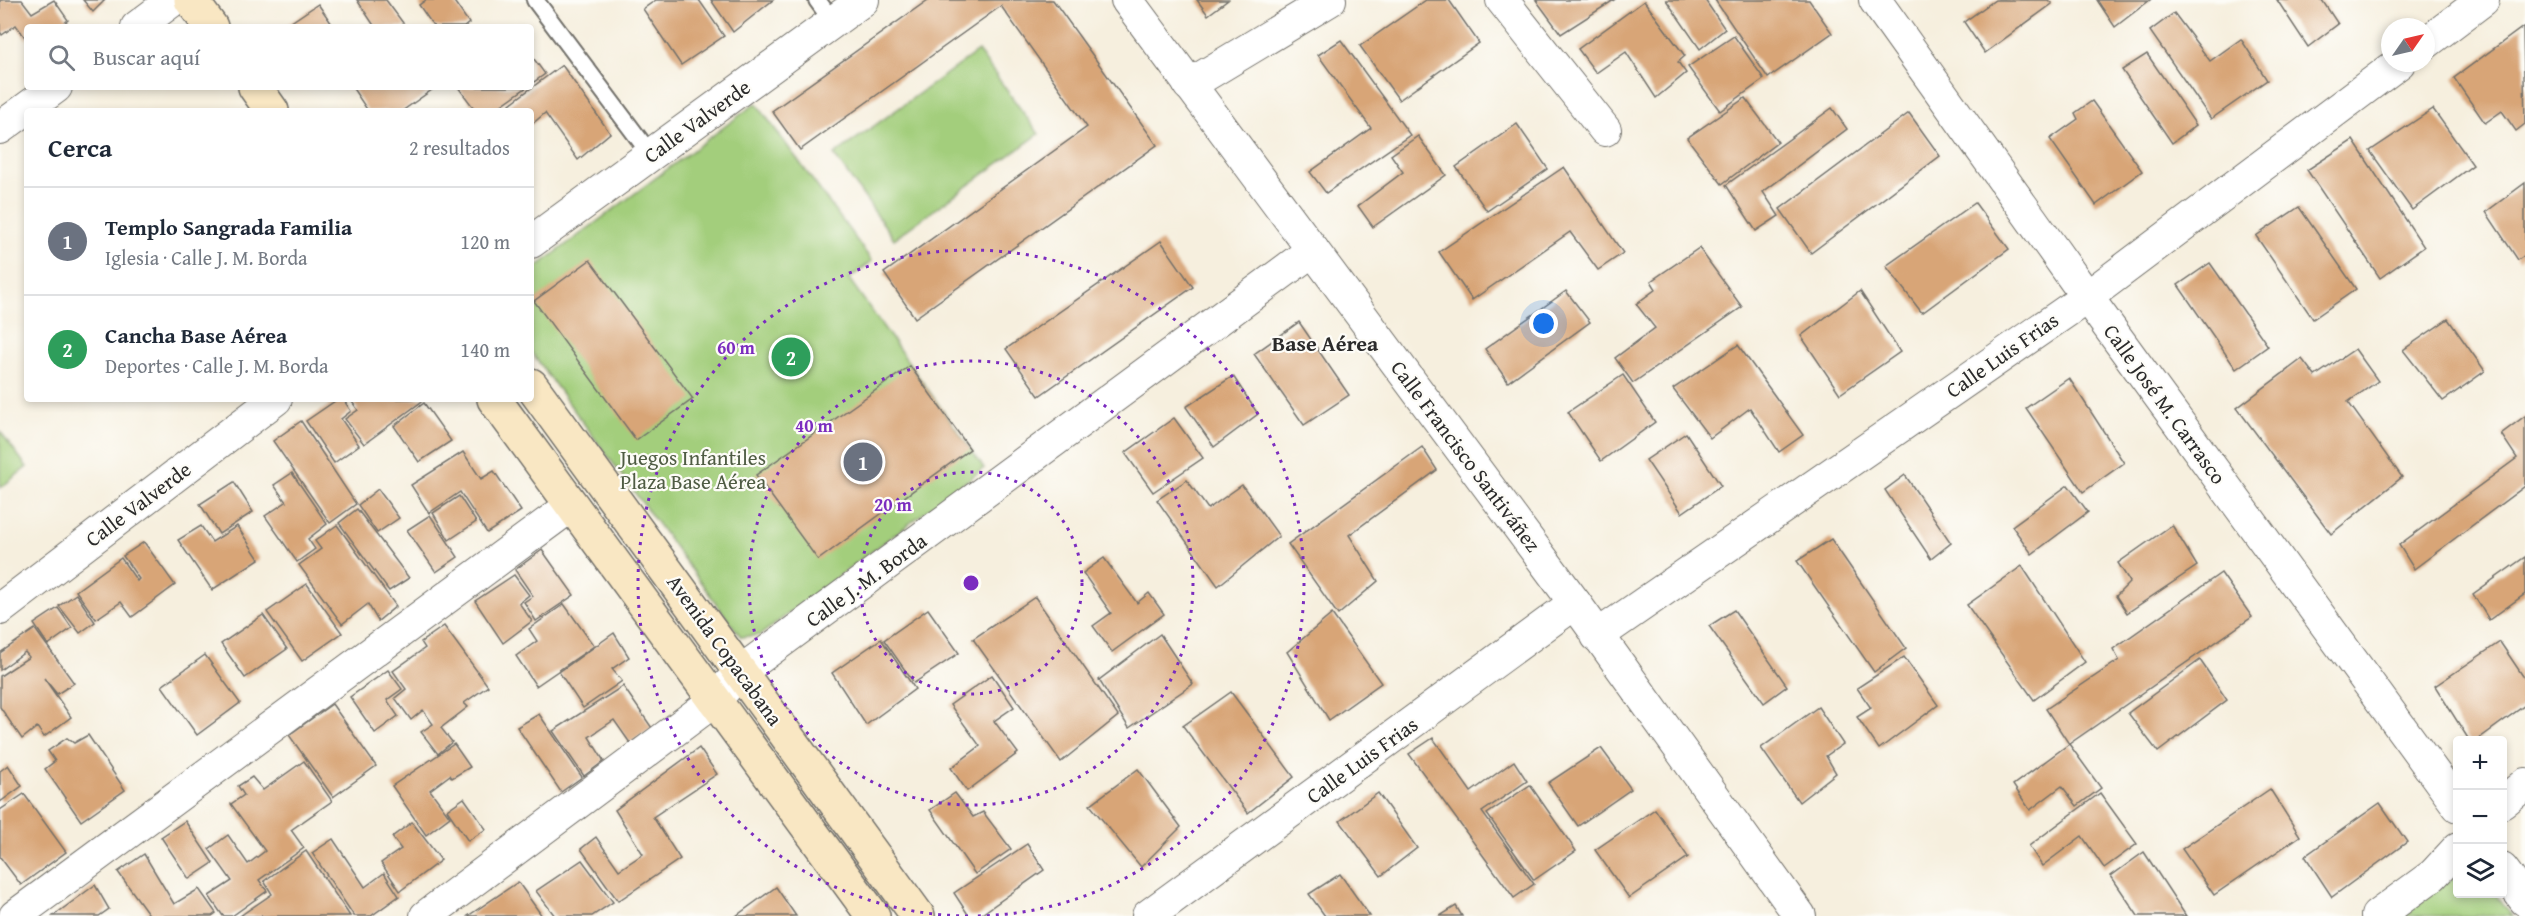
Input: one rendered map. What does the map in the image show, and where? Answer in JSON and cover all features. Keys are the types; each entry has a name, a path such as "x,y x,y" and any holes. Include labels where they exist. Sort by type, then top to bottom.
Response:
{"main road":[{"path":"191,0 209,24"},
{"path":"257,90 270,108"},
{"name":"Avenida Copacabana","path":"534,389 740,672 908,912"},
{"name":"Avenida Copacabana","path":"496,402 873,916"}],"street":[{"path":"141,24 173,0"},
{"name":"Calle Valverde","path":"534,240 651,155 825,11 863,0"},
{"name":"Calle Francisco Santiváñez","path":"1127,0 1575,603 1800,916"},
{"path":"1189,85 1330,0"},
{"path":"1502,0 1605,130"},
{"name":"Calle José M. Carrasco","path":"1875,0 2086,297 2453,801"},
{"path":"2435,36 2483,0"},
{"name":"Calle Luis Frias","path":"1597,636 2086,297 2387,72"},
{"path":"27,108 52,90"},
{"path":"0,128 24,110"},
{"name":"Calle J. M. Borda","path":"426,916 714,701 740,672 1312,250"},
{"name":"Calle Valverde","path":"0,609 272,402"},
{"path":"15,916 572,505"},
{"name":"Calle Luis Frias","path":"1148,916 1575,603"},
{"path":"2507,799 2525,784"},
{"path":"2377,916 2433,875 2453,852"},
{"path":"2507,876 2525,900"}],"lane":[{"path":"535,0 651,155"}],"green space":[{"path":"978,51 1039,134 894,239 834,155"},
{"name":"Juegos Infantiles Plaza Base Aérea","path":"756,103 872,261 849,279 984,468 760,635 741,637 534,356 534,269"},
{"path":"0,431 27,467 0,488"},
{"path":"2453,878 2453,898 2498,898 2512,916 2396,916 2442,882"}],"building":[{"path":"0,0 22,0 32,13 54,0 68,20 63,24 24,24 24,36 16,25 2,35 0,32"},
{"path":"83,0 105,0 93,12"},
{"path":"357,0 386,0 404,24 373,24"},
{"path":"426,0 453,0 469,23 432,24 419,5"},
{"path":"656,0 699,0 724,36 681,65 643,9"},
{"path":"711,0 773,0 733,32"},
{"path":"928,0 1053,0 1157,145 915,318 884,273 1087,127 1001,6 800,150 772,111"},
{"path":"1197,0 1228,0 1208,15"},
{"path":"1426,0 1449,0 1479,43 1399,100 1360,46"},
{"path":"1536,0 1614,0 1561,34"},
{"path":"1666,0 1705,0 1725,29 1700,49"},
{"path":"1715,0 1809,0 1832,33 1768,78"},
{"path":"1995,0 2048,0 2052,4 1985,53 1964,22"},
{"path":"2097,0 2150,0 2115,27"},
{"path":"2277,0 2322,0 2338,24 2308,47"},
{"path":"1644,1 1685,56 1678,62 1686,73 1656,98 1626,52 1596,73 1578,49"},
{"path":"318,4 332,24 288,24"},
{"path":"2174,13 2210,61 2241,39 2267,80 2211,119 2150,31"},
{"path":"2523,27 2525,124 2516,131 2502,111 2485,123 2454,78"},
{"path":"1734,36 1764,79 1720,111 1688,67"},
{"path":"1341,40 1410,135 1326,193 1310,172 1371,128 1318,55"},
{"path":"2147,54 2196,125 2172,143 2122,70"},
{"path":"534,59 545,74 534,82"},
{"path":"562,65 610,133 578,160 545,113 534,122 534,108 512,108 510,104 529,90 534,90 534,86"},
{"path":"354,90 432,90 406,108 366,108"},
{"path":"460,90 523,90 497,108 474,108"},
{"path":"1745,98 1778,142 1722,184 1687,138"},
{"path":"2092,101 2142,171 2096,205 2050,139 2078,119 2075,113"},
{"path":"1832,108 1847,129 1763,192 1779,216 1756,231 1726,185"},
{"path":"2433,109 2473,165 2412,210 2370,151"},
{"path":"1909,113 1940,156 1811,253 1780,209"},
{"path":"1517,124 1548,169 1487,211 1456,167"},
{"path":"1418,136 1446,175 1373,227 1358,206 1403,172 1391,155"},
{"path":"2353,140 2424,247 2380,278 2307,170"},
{"path":"1564,167 1623,253 1598,270 1570,232 1472,300 1439,252"},
{"path":"2525,183 2525,255 2518,260 2486,212"},
{"path":"1975,203 2009,249 1922,313 1886,266"},
{"path":"2299,207 2356,289 2313,319 2256,236"},
{"path":"1161,241 1193,287 1039,396 1006,349"},
{"path":"1699,248 1742,307 1633,383 1615,358 1655,328 1636,304 1656,289 1651,281"},
{"path":"590,260 693,399 636,440 534,301"},
{"path":"2210,263 2268,346 2236,369 2178,285"},
{"path":"1566,291 1590,322 1508,382 1485,349"},
{"path":"1860,291 1900,352 1840,394 1801,336"},
{"path":"2448,319 2485,371 2443,401 2403,350"},
{"path":"1299,322 1349,395 1304,425 1254,354"},
{"path":"1738,345 1803,435 1779,452 1750,408 1710,438 1673,389"},
{"path":"2355,349 2378,381 2348,402 2402,477 2331,534 2237,408 2302,359 2315,376"},
{"path":"910,366 970,449 818,560 756,475"},
{"path":"1623,375 1655,422 1601,461 1568,412"},
{"path":"1233,376 1258,414 1214,447 1186,407"},
{"path":"2069,378 2124,463 2083,492 2026,408"},
{"path":"334,402 345,402 351,411 341,419 359,445 334,463 306,421"},
{"path":"352,402 421,402 364,444 345,419 358,410"},
{"path":"424,403 451,441 419,462 394,426"},
{"path":"2525,416 2525,486 2414,569 2399,545 2517,458 2501,434"},
{"path":"1174,418 1203,458 1153,492 1125,453"},
{"path":"301,421 356,504 330,523 273,441"},
{"path":"1686,433 1721,486 1682,513 1646,460"},
{"path":"1422,447 1437,470 1349,535 1378,581 1338,615 1288,544"},
{"path":"463,452 481,479 494,471 521,511 487,533 460,492 429,513 411,485"},
{"path":"292,473 327,524 308,539 315,549 297,562 265,516 286,502 274,485"},
{"path":"1905,475 1951,543 1931,559 1885,490"},
{"path":"1187,480 1208,509 1242,485 1279,536 1218,586 1157,500"},
{"path":"234,482 253,512 219,534 200,504"},
{"path":"2068,485 2088,512 2032,554 2012,526"},
{"path":"378,489 399,518 377,533 358,505"},
{"path":"459,496 476,522 449,540 433,513"},
{"path":"357,509 409,578 389,591 339,523"},
{"path":"430,515 458,557 436,572 407,530"},
{"path":"337,525 396,606 378,621 368,604 342,624 299,565 321,549 315,541"},
{"path":"2172,525 2197,566 2127,613 2116,596 2130,582 2118,563"},
{"path":"201,526 212,542 237,526 259,559 212,590 178,540"},
{"path":"1831,539 1906,648 1874,672 1797,561"},
{"path":"144,542 175,585 132,617 121,602 96,619 76,591 121,558 137,581 139,579 123,556"},
{"path":"542,550 574,595 536,621 524,602 533,596 515,570"},
{"path":"2525,557 2525,594 2489,620 2473,594"},
{"path":"1104,558 1137,603 1149,593 1164,614 1112,652 1093,626 1111,613 1083,573"},
{"path":"2022,566 2085,662 2034,700 1967,605"},
{"path":"2221,573 2252,617 2069,744 2046,709 2119,660 2113,649"},
{"path":"514,575 529,595 519,603 532,621 503,643 475,601"},
{"path":"307,584 342,633 302,661 267,612"},
{"path":"76,594 95,622 80,633 59,606"},
{"path":"1035,597 1118,716 1061,762 973,639"},
{"path":"564,604 594,646 536,686 516,656 537,641 529,629"},
{"path":"58,608 72,628 48,645 34,624"},
{"path":"928,609 959,653 914,683 884,640"},
{"path":"1734,610 1787,686 1764,703 1709,626"},
{"path":"1332,614 1381,683 1329,720 1287,652"},
{"path":"263,615 287,649 245,678 221,644"},
{"path":"444,626 488,686 464,703 468,707 441,728 452,742 438,754 421,732 433,724 423,710 411,720 395,698 406,689 393,671 425,648 421,642"},
{"path":"35,629 74,683 57,694 44,678 71,717 44,737 37,727 22,739 0,707 0,676 29,657 25,652 0,670 0,653"},
{"path":"614,633 629,657 612,669 622,681 583,708 559,672"},
{"path":"1160,634 1193,684 1129,728 1099,680"},
{"path":"881,639 915,689 866,725 832,673"},
{"path":"2500,642 2525,679 2525,705 2482,736 2466,736 2435,686"},
{"path":"205,655 240,703 197,735 162,686"},
{"path":"1904,657 1938,705 1879,749 1857,717 1871,708 1857,688"},
{"path":"2200,660 2227,700 2158,752 2128,713"},
{"path":"388,670 402,689 387,700 398,716 375,733 350,697"},
{"path":"992,675 1014,707 994,721 1018,753 967,791 951,768 980,746 950,705"},
{"path":"623,686 652,728 630,743 614,720 589,737 604,761 584,776 553,731"},
{"path":"1231,692 1294,777 1248,813 1183,726"},
{"path":"332,704 376,766 333,797 289,735"},
{"path":"1818,707 1843,744 1826,756 1836,773 1799,802 1761,748"},
{"path":"539,714 582,777 561,792 517,727"},
{"path":"88,735 125,790 81,821 45,769 55,761 48,751 67,738 74,743"},
{"path":"1433,738 1471,792 1514,761 1527,781 1482,812 1534,884 1514,898 1409,754"},
{"path":"454,744 470,767 452,778 450,775 430,790 450,817 426,835 392,786"},
{"path":"2069,744 2101,788 2077,806 2062,786 2030,810 2013,785"},
{"path":"699,748 717,774 653,817 680,859 618,901 581,849 596,837 619,870 643,854 615,810"},
{"path":"1601,748 1631,789 1578,826 1548,783"},
{"path":"304,761 332,801 291,830 304,848 259,880 267,891 232,916 223,916 209,896 232,881 209,849 228,835 248,864 265,851 231,804 244,795 238,786 252,777 263,790"},
{"path":"8,765 22,786 0,802 0,771"},
{"path":"1138,769 1181,827 1141,867 1090,805"},
{"path":"1530,785 1576,851 1534,880 1487,814"},
{"path":"2270,789 2300,836 2214,895 2182,849"},
{"path":"955,793 973,817 983,812 1011,849 975,874 930,810"},
{"path":"1378,793 1417,848 1381,876 1340,821"},
{"path":"2100,793 2137,844 2104,868 2082,836 2042,866 2029,846"},
{"path":"24,794 66,852 21,885 0,857 0,810"},
{"path":"464,798 486,829 468,841 447,810"},
{"path":"2380,803 2407,842 2332,897 2305,856"},
{"path":"1655,809 1688,857 1629,898 1595,850"},
{"path":"185,821 213,863 189,879 161,837"},
{"path":"412,822 441,860 400,891 381,863 401,849 392,837"},
{"path":"333,839 365,887 384,873 399,896 371,916 354,916 312,853"},
{"path":"1027,844 1044,870 979,916 969,916 954,893"},
{"path":"306,851 350,916 240,916 272,894 264,881"},
{"path":"2144,852 2186,916 2138,916 2111,876"},
{"path":"144,854 174,904 199,889 216,913 212,916 150,916 118,872"},
{"path":"582,860 613,902 592,916 555,916 536,891"},
{"path":"1340,874 1370,916 1325,916 1309,894"},
{"path":"518,882 542,916 468,916"},
{"path":"95,885 109,909 99,916 53,916"},
{"path":"776,887 796,916 736,916"},
{"path":"1456,906 1462,916 1440,916"}],"place":[{"name":"Cancha Base Aérea","path":"791,357"},
{"name":"Templo Sangrada Familia","path":"863,462"}],"district":[{"name":"Base Aérea","path":"1325,343"}]}
